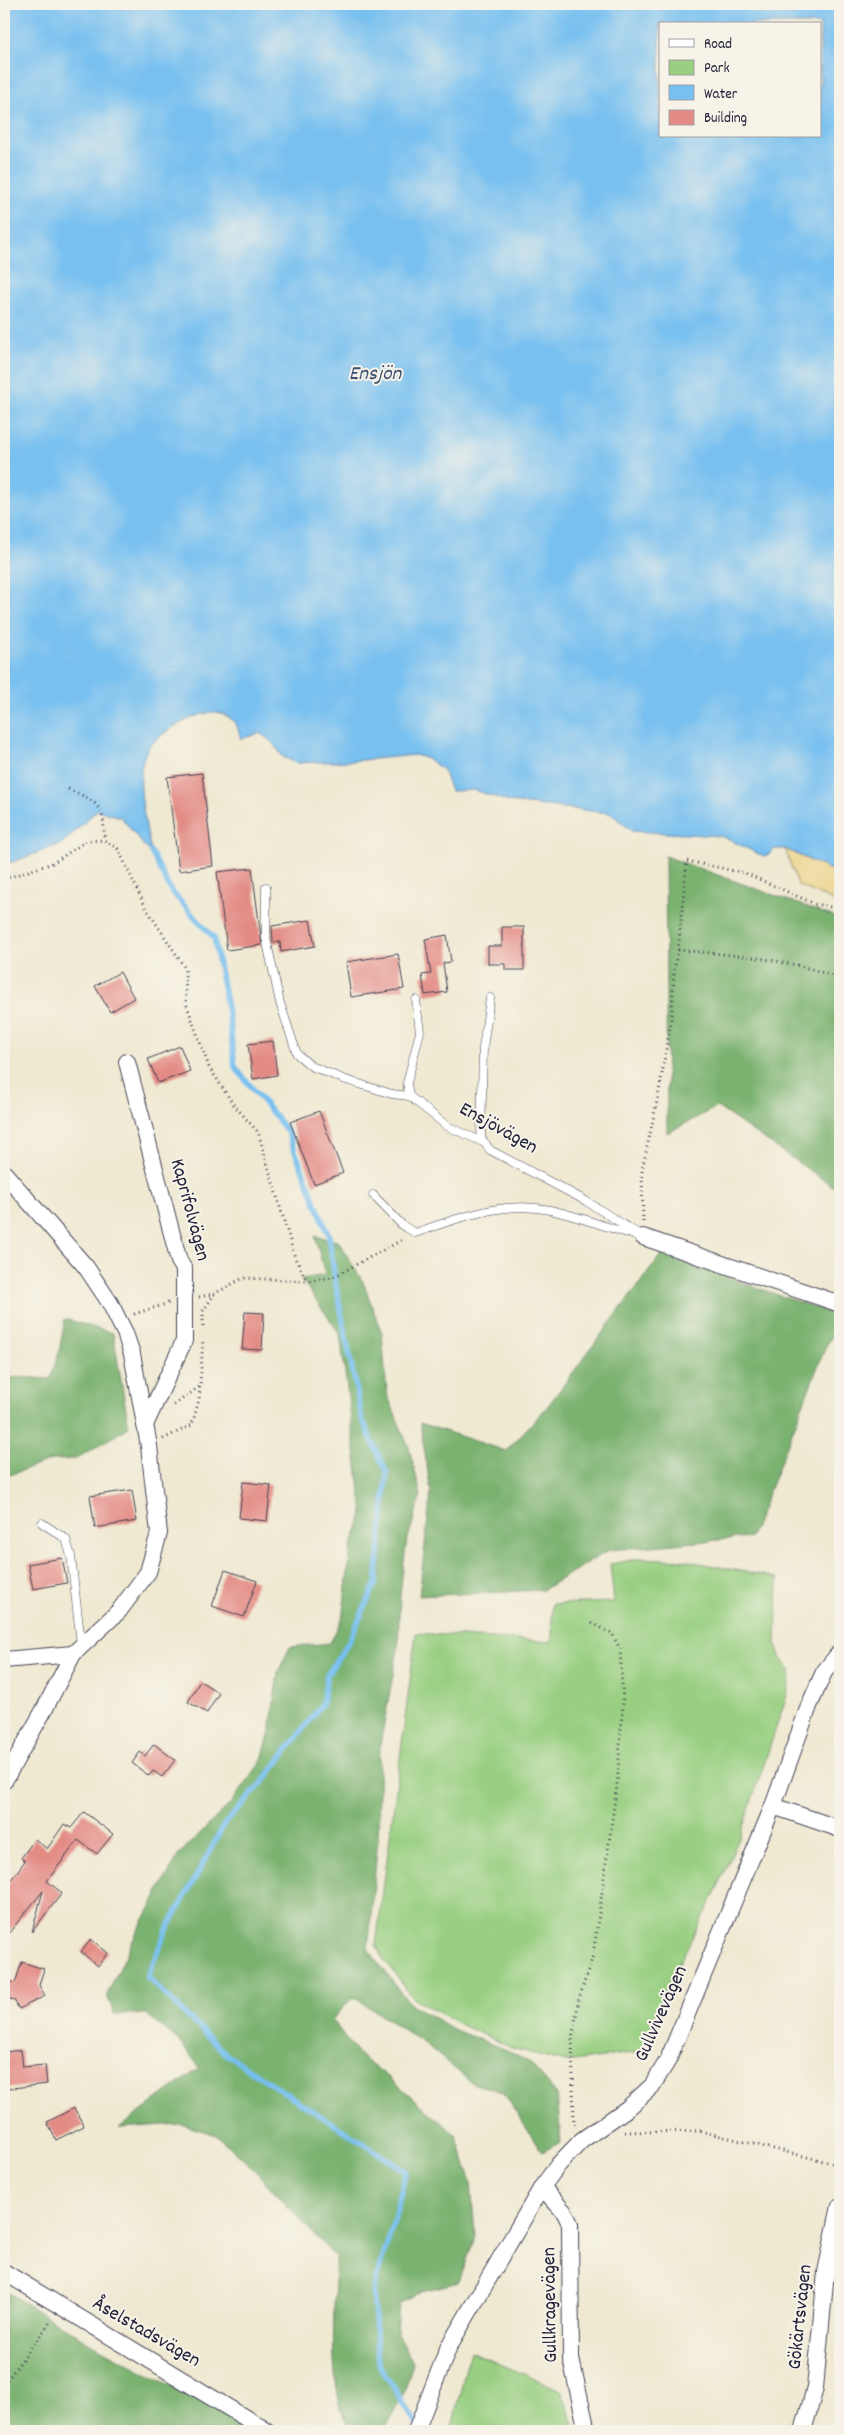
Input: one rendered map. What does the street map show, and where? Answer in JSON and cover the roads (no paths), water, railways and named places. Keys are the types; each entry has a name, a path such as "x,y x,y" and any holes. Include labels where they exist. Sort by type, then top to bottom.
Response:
{"street":[{"name":"Kaprifolvägen","path":"127,1062 180,1261 184,1269 184,1341 145,1425"},
{"path":"4,1173 86,1267 118,1319 132,1354 149,1446 159,1533 148,1572 119,1611 77,1650 4,1781"},
{"name":"Ensjövägen","path":"643,1237 840,1304"},
{"path":"4,1660 77,1650"},
{"name":"Gullvivevägen","path":"416,2431 449,2346 542,2187 559,2164 586,2138 628,2108 652,2086 668,2060 772,1806 812,1697 824,1672 840,1652"},
{"path":"772,1806 840,1829"},
{"name":"Gullkragevägen","path":"542,2187 565,2212 570,2224 571,2359 587,2431"},
{"name":"Gökärtsvägen","path":"804,2431 815,2388 826,2272 840,2206"},
{"name":"Åselstadsvägen","path":"4,2272 268,2431"}],"lane":[{"name":"Ensjövägen","path":"266,887 266,938 280,1003 296,1054 311,1066 343,1079 392,1094 409,1096 447,1126 485,1143 490,1150 586,1201 643,1237"},
{"path":"485,1143 481,1138 482,1048 490,998"},
{"path":"409,1096 407,1083 420,1032 416,1000"},
{"path":"373,1195 402,1226 415,1233 476,1214 524,1207 548,1209 643,1237"},
{"path":"42,1523 66,1539 71,1556 77,1650"}],"water":[{"name":"Ensjön","path":"4,4 840,4 840,874 785,849 775,849 765,857 721,836 632,831 610,813 509,802 475,790 451,791 443,770 428,759 415,755 352,761 297,763 283,757 272,742 260,733 241,739 234,721 217,712 209,712 179,724 159,737 147,750 143,760 141,786 151,852 121,817 97,810 63,843 13,862 4,861"}],"waterway":[{"path":"151,852 171,891 214,938 229,1018 235,1067 287,1131 329,1236 335,1280 362,1419 387,1473 376,1583 349,1641 327,1675 322,1704 263,1782 225,1823 166,1932 147,1977 227,2055 406,2171 393,2224 373,2290 378,2363 416,2423"}]}
